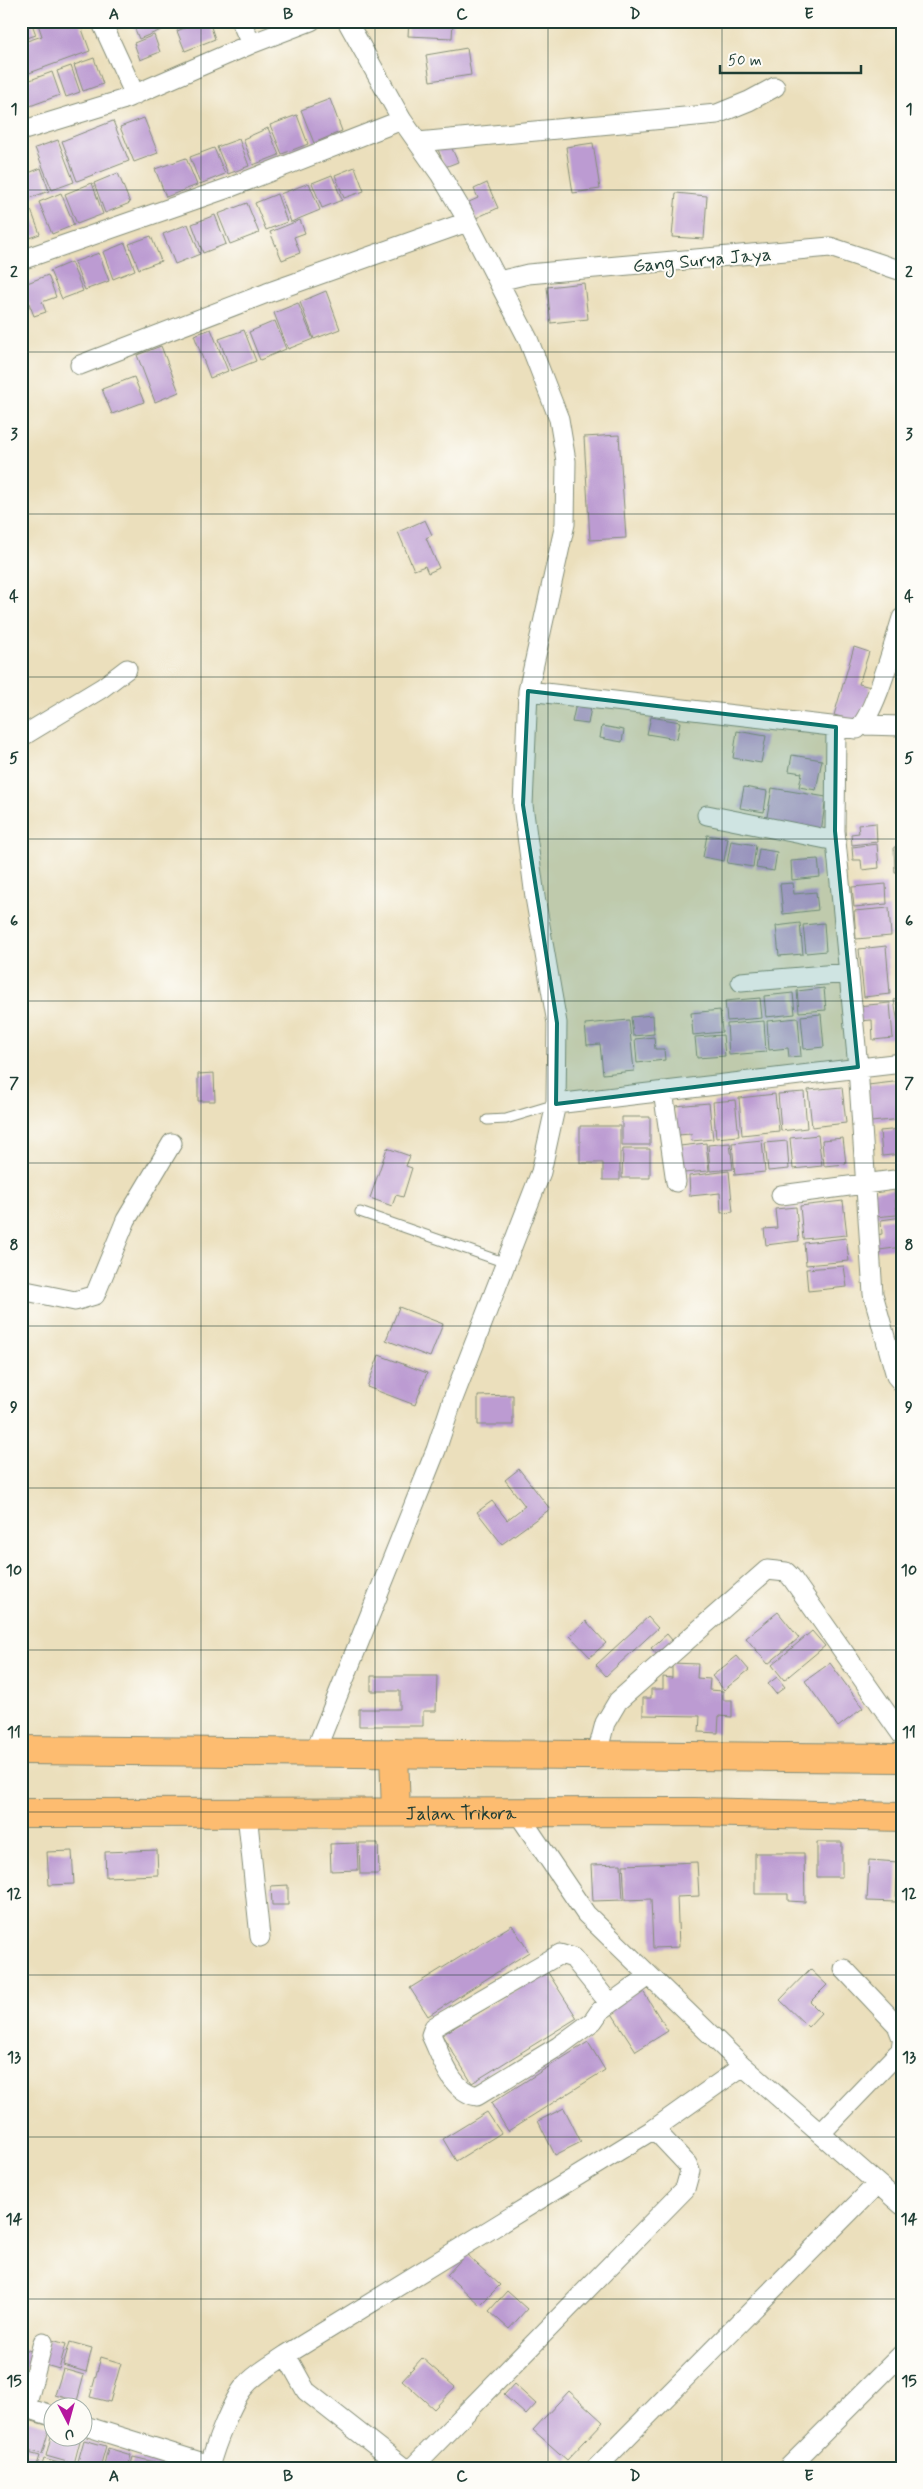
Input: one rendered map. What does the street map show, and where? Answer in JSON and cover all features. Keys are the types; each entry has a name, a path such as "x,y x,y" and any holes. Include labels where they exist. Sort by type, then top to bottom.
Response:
{"main road":[{"path":"21,1750 902,1758"},
{"path":"394,1753 396,1812"},
{"name":"Jalan Trikora","path":"21,1814 517,1812 555,1814 694,1812 902,1817"}],"street":[{"path":"101,21 135,95"},
{"path":"241,21 251,44"},
{"path":"22,129 135,95 251,44 311,21"},
{"path":"315,1752 436,1450 453,1399 541,1172 556,1104 557,1023 535,897 523,805 528,691 565,524 566,461 556,411 528,339 499,281 440,174 402,120 346,21"},
{"path":"418,142 717,114 750,101 775,87"},
{"path":"21,260 231,187 402,120"},
{"path":"80,365 267,294 468,222"},
{"name":"Gang Surya Jaya","path":"499,281 528,274 830,247 902,271"},
{"path":"528,691 857,729 872,710 902,618"},
{"path":"21,737 102,688 126,669"},
{"path":"862,725 902,726"},
{"path":"836,727 836,841 858,1066 873,1294 896,1376 902,1383"},
{"path":"707,815 836,841"},
{"path":"741,982 849,973"},
{"path":"556,1104 858,1066 902,1063"},
{"path":"663,1091 676,1182"},
{"path":"21,1290 75,1301 94,1295 126,1220 172,1143"},
{"path":"780,1195 902,1179"},
{"path":"597,1754 607,1718 618,1701 767,1570 786,1572 791,1577 902,1735"},
{"path":"517,1812 586,1914 743,2066 902,2205"},
{"path":"247,1813 260,1938"},
{"path":"610,2004 573,1958 560,1954 434,2027 431,2035 457,2087 469,2095 477,2096 559,2046 593,2021 600,2011 610,2004 649,1976"},
{"path":"844,1969 897,2025 902,2038"},
{"path":"821,2133 901,2050 902,2042"},
{"path":"92,2428 209,2466 236,2398 245,2386 286,2355 654,2129 743,2066"},
{"path":"412,2468 685,2189 690,2171 688,2164 654,2129"},
{"path":"596,2468 877,2184"},
{"path":"42,2413 24,2407 43,2342"},
{"path":"788,2468 902,2354"},
{"path":"286,2355 306,2391 404,2468"}],"lane":[{"path":"486,1120 506,1119 556,1104"},
{"path":"360,1212 506,1263"}],"highlighted area":[{"path":"528,691 836,727 835,831 858,1067 556,1104 557,1023 523,805"}],"building":[{"path":"21,21 31,21 36,35 21,40"},
{"path":"37,21 79,21 90,51 21,76 21,43 42,36"},
{"path":"116,21 174,21 176,24 139,39 133,24 119,29"},
{"path":"201,21 209,21 215,39 185,51 177,31"},
{"path":"409,21 453,21 452,38 408,36"},
{"path":"154,35 160,52 140,60 134,43"},
{"path":"467,48 471,75 430,81 426,55"},
{"path":"94,58 103,84 83,91 74,65"},
{"path":"71,66 80,92 66,97 57,71"},
{"path":"52,72 60,95 30,106 22,83"},
{"path":"330,99 342,131 314,143 301,110"},
{"path":"297,115 308,144 282,154 270,125"},
{"path":"144,118 158,153 134,162 120,127"},
{"path":"113,121 129,161 77,181 62,141"},
{"path":"268,128 279,155 253,165 243,139"},
{"path":"239,139 249,166 228,174 217,147"},
{"path":"58,140 74,182 52,190 35,148"},
{"path":"449,142 458,162 445,167 437,147"},
{"path":"593,143 600,189 573,193 566,147"},
{"path":"214,148 225,174 200,184 190,157"},
{"path":"186,158 197,185 166,197 155,169"},
{"path":"355,167 364,191 344,198 335,175"},
{"path":"41,168 49,191 27,199 21,186 21,176"},
{"path":"118,173 130,203 105,213 94,183"},
{"path":"332,175 342,200 322,208 312,183"},
{"path":"92,183 103,214 77,224 65,194"},
{"path":"309,183 320,210 291,222 280,194"},
{"path":"487,183 498,208 476,218 469,202 478,198 474,189"},
{"path":"61,193 74,225 52,234 39,202"},
{"path":"676,193 707,196 704,239 672,237"},
{"path":"277,194 287,222 266,230 255,203"},
{"path":"247,203 259,233 230,244 218,214"},
{"path":"31,210 40,234 21,241 21,214"},
{"path":"215,215 226,244 203,253 192,224"},
{"path":"300,220 305,233 294,237 300,253 282,260 270,232"},
{"path":"188,224 200,254 175,264 163,234"},
{"path":"151,236 161,261 139,269 129,244"},
{"path":"125,243 135,270 113,279 103,252"},
{"path":"99,253 109,281 85,290 74,262"},
{"path":"71,262 83,291 62,299 50,271"},
{"path":"48,275 56,297 42,302 46,312 34,316 22,285"},
{"path":"584,283 588,319 551,323 547,287"},
{"path":"21,289 29,307 21,310"},
{"path":"326,291 340,329 314,339 300,302"},
{"path":"298,303 313,339 288,349 274,313"},
{"path":"275,321 286,349 260,360 249,332"},
{"path":"211,329 228,371 210,378 194,335"},
{"path":"244,330 256,361 231,371 219,339"},
{"path":"161,346 179,392 155,402 137,355"},
{"path":"134,377 144,402 112,414 102,389"},
{"path":"619,435 626,538 590,540 584,437"},
{"path":"425,520 432,535 426,538 439,568 428,573 425,566 414,570 398,532"},
{"path":"854,647 869,652 859,684 871,687 860,722 834,715"},
{"path":"577,699 592,702 588,724 572,722"},
{"path":"651,717 680,722 677,739 647,734"},
{"path":"602,726 624,730 622,742 600,738"},
{"path":"737,731 766,736 761,763 733,758"},
{"path":"792,755 822,760 816,790 799,787 802,773 789,771"},
{"path":"744,787 767,791 764,812 740,808"},
{"path":"772,788 826,797 821,832 766,822"},
{"path":"876,823 877,842 852,845 851,834 859,833 858,825"},
{"path":"707,835 728,838 724,861 703,857"},
{"path":"731,841 756,845 753,867 727,863"},
{"path":"877,844 879,868 862,870 861,860 853,860 852,847"},
{"path":"894,847 902,847 902,872 895,872"},
{"path":"759,849 777,852 774,871 756,868"},
{"path":"818,859 820,877 792,880 791,861"},
{"path":"897,881 902,881 902,904 900,904"},
{"path":"793,883 794,894 816,892 818,910 783,914 780,884"},
{"path":"886,884 887,904 854,907 852,887"},
{"path":"889,908 891,936 856,939 854,911"},
{"path":"800,923 803,954 779,956 776,926"},
{"path":"824,923 826,951 806,953 803,925"},
{"path":"886,946 890,994 864,997 859,949"},
{"path":"824,988 826,1010 799,1012 797,991"},
{"path":"793,993 795,1014 766,1017 764,996"},
{"path":"760,998 762,1018 727,1021 725,1001"},
{"path":"902,998 902,1041 901,1041 894,1000"},
{"path":"890,1003 893,1038 873,1040 872,1020 858,1021 857,1006"},
{"path":"720,1010 722,1032 693,1035 691,1013"},
{"path":"821,1014 824,1047 804,1049 801,1016"},
{"path":"653,1015 654,1034 633,1036 631,1017"},
{"path":"798,1018 801,1056 789,1057 788,1048 769,1050 767,1021"},
{"path":"629,1020 634,1071 603,1074 600,1044 587,1045 585,1024"},
{"path":"764,1021 766,1052 729,1055 727,1024"},
{"path":"723,1035 725,1056 697,1058 695,1037"},
{"path":"654,1037 655,1049 664,1049 665,1060 637,1063 635,1039"},
{"path":"214,1073 215,1101 198,1101 198,1074"},
{"path":"902,1081 902,1119 871,1122 868,1085"},
{"path":"842,1087 846,1123 812,1127 808,1090"},
{"path":"804,1092 807,1128 781,1131 778,1094"},
{"path":"775,1094 779,1131 742,1135 739,1098"},
{"path":"735,1100 739,1136 716,1138 713,1102"},
{"path":"709,1103 713,1139 692,1141 691,1134 678,1135 675,1106"},
{"path":"622,1117 650,1117 650,1145 622,1145"},
{"path":"580,1126 620,1126 620,1180 603,1180 603,1163 580,1163"},
{"path":"901,1129 902,1154 882,1156 880,1131"},
{"path":"818,1135 822,1166 793,1169 790,1138"},
{"path":"843,1138 846,1164 824,1166 822,1140"},
{"path":"762,1140 765,1172 735,1175 732,1143"},
{"path":"787,1141 789,1169 768,1171 765,1143"},
{"path":"706,1143 709,1171 683,1173 680,1146"},
{"path":"730,1143 733,1169 710,1171 708,1145"},
{"path":"387,1148 410,1156 406,1166 412,1168 403,1197 396,1195 392,1206 370,1198"},
{"path":"623,1149 650,1149 650,1178 622,1178"},
{"path":"729,1171 733,1212 721,1213 720,1193 690,1196 689,1176"},
{"path":"902,1188 902,1214 898,1215 895,1189"},
{"path":"894,1189 897,1215 874,1217 872,1191"},
{"path":"843,1201 847,1235 803,1239 800,1206"},
{"path":"796,1207 799,1241 766,1245 764,1229 777,1228 775,1209"},
{"path":"902,1217 902,1247 872,1251 871,1236 882,1234 881,1220"},
{"path":"846,1238 849,1261 806,1265 804,1243"},
{"path":"844,1266 847,1287 808,1291 806,1269"},
{"path":"399,1307 443,1324 430,1357 386,1340"},
{"path":"379,1355 427,1373 415,1405 367,1387"},
{"path":"513,1395 513,1425 478,1425 478,1396"},
{"path":"519,1469 550,1509 502,1544 477,1512 492,1501 507,1520 525,1506 505,1480"},
{"path":"778,1612 799,1638 768,1664 746,1638"},
{"path":"648,1617 658,1628 606,1676 596,1665"},
{"path":"586,1621 606,1643 590,1657 570,1636"},
{"path":"812,1631 825,1646 784,1680 772,1665"},
{"path":"667,1634 677,1646 662,1660 651,1648"},
{"path":"737,1656 749,1670 724,1690 712,1676"},
{"path":"672,1663 698,1664 697,1678 710,1679 709,1690 723,1691 723,1700 732,1700 732,1717 719,1716 718,1733 699,1732 700,1716 643,1715 643,1698 651,1698 651,1689 663,1689 663,1677 672,1678"},
{"path":"830,1663 863,1708 838,1727 805,1681"},
{"path":"371,1676 437,1676 436,1711 423,1711 423,1726 359,1726 359,1709 400,1709 400,1691 371,1691"},
{"path":"777,1677 785,1687 776,1694 768,1684"},
{"path":"817,1842 842,1842 842,1877 817,1877"},
{"path":"357,1843 358,1870 331,1871 330,1844"},
{"path":"359,1843 378,1843 379,1874 360,1874"},
{"path":"157,1850 158,1875 106,1877 105,1852"},
{"path":"72,1851 74,1884 49,1885 47,1852"},
{"path":"755,1853 804,1853 805,1902 788,1901 788,1894 755,1894"},
{"path":"869,1860 898,1862 896,1902 867,1901"},
{"path":"697,1862 699,1896 677,1897 679,1947 653,1948 651,1899 625,1900 623,1865"},
{"path":"621,1864 623,1900 593,1901 591,1865"},
{"path":"288,1885 288,1905 272,1905 271,1886"},
{"path":"512,1925 529,1952 428,2016 410,1988"},
{"path":"810,1969 827,1985 810,2002 821,2013 808,2027 780,2000"},
{"path":"547,1971 577,2018 472,2083 442,2035"},
{"path":"641,1988 668,2031 636,2051 609,2009"},
{"path":"588,2042 605,2070 508,2131 491,2103"},
{"path":"564,2108 581,2142 555,2155 538,2121"},
{"path":"487,2112 501,2133 456,2161 443,2139"},
{"path":"466,2254 500,2285 480,2305 447,2275"},
{"path":"507,2291 527,2309 509,2329 489,2311"},
{"path":"49,2339 66,2344 59,2369 42,2364"},
{"path":"70,2342 92,2348 86,2372 63,2365"},
{"path":"21,2348 31,2351 23,2379 21,2379"},
{"path":"101,2357 121,2363 110,2402 90,2396"},
{"path":"422,2358 455,2387 434,2409 402,2380"},
{"path":"63,2369 84,2375 78,2396 55,2395"},
{"path":"514,2384 536,2404 526,2415 504,2395"},
{"path":"569,2391 603,2422 567,2460 533,2430"},
{"path":"25,2419 42,2424 42,2446 44,2446 42,2454 21,2448 21,2431"},
{"path":"92,2442 106,2446 100,2468 77,2465 82,2446 92,2446"},
{"path":"48,2446 79,2446 74,2464 46,2456"},
{"path":"108,2448 131,2455 128,2468 103,2468"},
{"path":"21,2451 40,2456 36,2468 21,2468"},
{"path":"133,2457 163,2464 162,2468 130,2468"},
{"path":"44,2459 74,2467 74,2468 41,2468"},
{"path":"258,2461 274,2466 273,2468 256,2468"}]}
